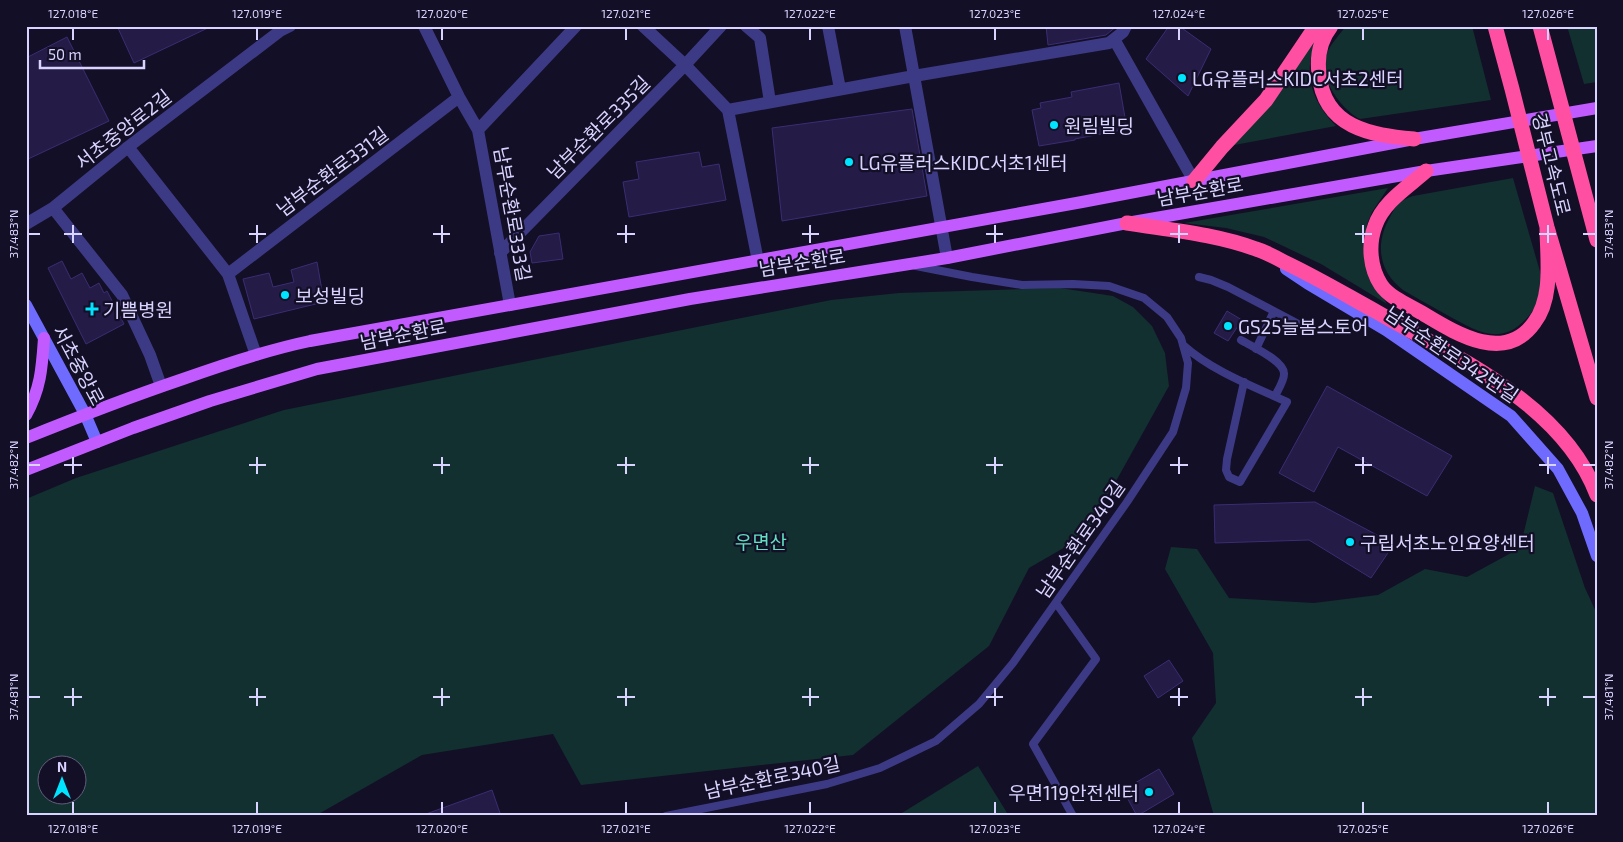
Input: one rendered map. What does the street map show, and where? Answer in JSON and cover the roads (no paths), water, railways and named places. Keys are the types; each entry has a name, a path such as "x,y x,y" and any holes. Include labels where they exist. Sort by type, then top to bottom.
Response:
{"highway":[{"path":"1194,181 1222,147 1266,100 1316,26"},
{"path":"1330,26 1321,44 1318,65 1320,84 1329,104 1342,119 1360,129 1378,134 1414,139"},
{"name":"경부고속도로","path":"1495,26 1547,226 1597,398"},
{"name":"경부고속도로","path":"1542,26 1554,81 1597,240"},
{"path":"1426,171 1392,200 1382,213 1373,233 1372,263 1377,277 1387,291 1404,303 1462,336 1487,343 1502,342 1518,338 1531,328 1542,308 1546,292 1547,226"},
{"path":"1127,223 1209,236 1257,249 1309,273 1489,376 1538,414 1570,448 1584,468 1597,495"}],"main road":[{"name":"남부순환로","path":"26,438 161,386 284,346 942,228 1414,139 1597,108"},
{"name":"남부순환로","path":"26,470 210,401 317,369 690,299 946,258 1127,223 1426,171 1597,146"},
{"path":"26,414 33,402 40,381 44,338"}],"street":[{"name":"남부순환로333길","path":"424,26 459,97 478,130 510,305"},
{"name":"남부순환로333길","path":"478,130 576,26"},
{"path":"643,26 685,65 728,110 758,260"},
{"name":"남부순환로335길","path":"500,253 721,26"},
{"path":"746,26 760,38 770,102"},
{"path":"828,26 840,89"},
{"path":"905,26 946,258"},
{"path":"728,110 1109,43 1123,32 1126,26"},
{"name":"서초중앙로2길","path":"26,224 53,208 128,147 283,28"},
{"name":"남부순환로","path":"1114,39 1194,181"},
{"name":"남부순환로331길","path":"228,274 459,97"},
{"path":"128,147 228,274 256,355"},
{"path":"53,208 122,295 150,355 161,386"},
{"name":"남부순환로342번길","path":"1257,249 1306,283 1386,330 1511,416 1558,469 1582,513 1597,556"},
{"name":"서초중앙로","path":"26,305 85,414 97,442"}],"lane":[{"path":"1590,215 1597,229"},
{"name":"남부순환로340길","path":"666,816 827,784 880,768 936,741 979,704 1013,664 1127,502 1172,432 1186,388 1188,363 1181,338 1167,317 1144,298 1110,286 1073,284 1022,285 909,264"},
{"path":"1199,277 1228,287 1308,329"},
{"path":"1256,349 1274,311"},
{"path":"1240,340 1279,362 1284,369 1285,375 1275,396"},
{"path":"1183,345 1192,354 1210,365 1287,402 1240,482 1230,477 1226,470 1226,460 1244,382"},
{"path":"1056,603 1096,659 1033,744 1073,816"}],"place":[{"name":"LG유플러스KIDC서초2센터","path":"1182,78"},
{"name":"원림빌딩","path":"1054,125"},
{"name":"LG유플러스KIDC서초1센터","path":"849,162"},
{"name":"보성빌딩","path":"285,295"},
{"name":"기쁨병원","path":"92,309"},
{"name":"GS25늘봄스토어","path":"1228,326"},
{"name":"구립서초노인요양센터","path":"1350,542"},
{"name":"우면119안전센터","path":"1149,792"}],"park label":[{"name":"우면산","path":"761,541"}]}
